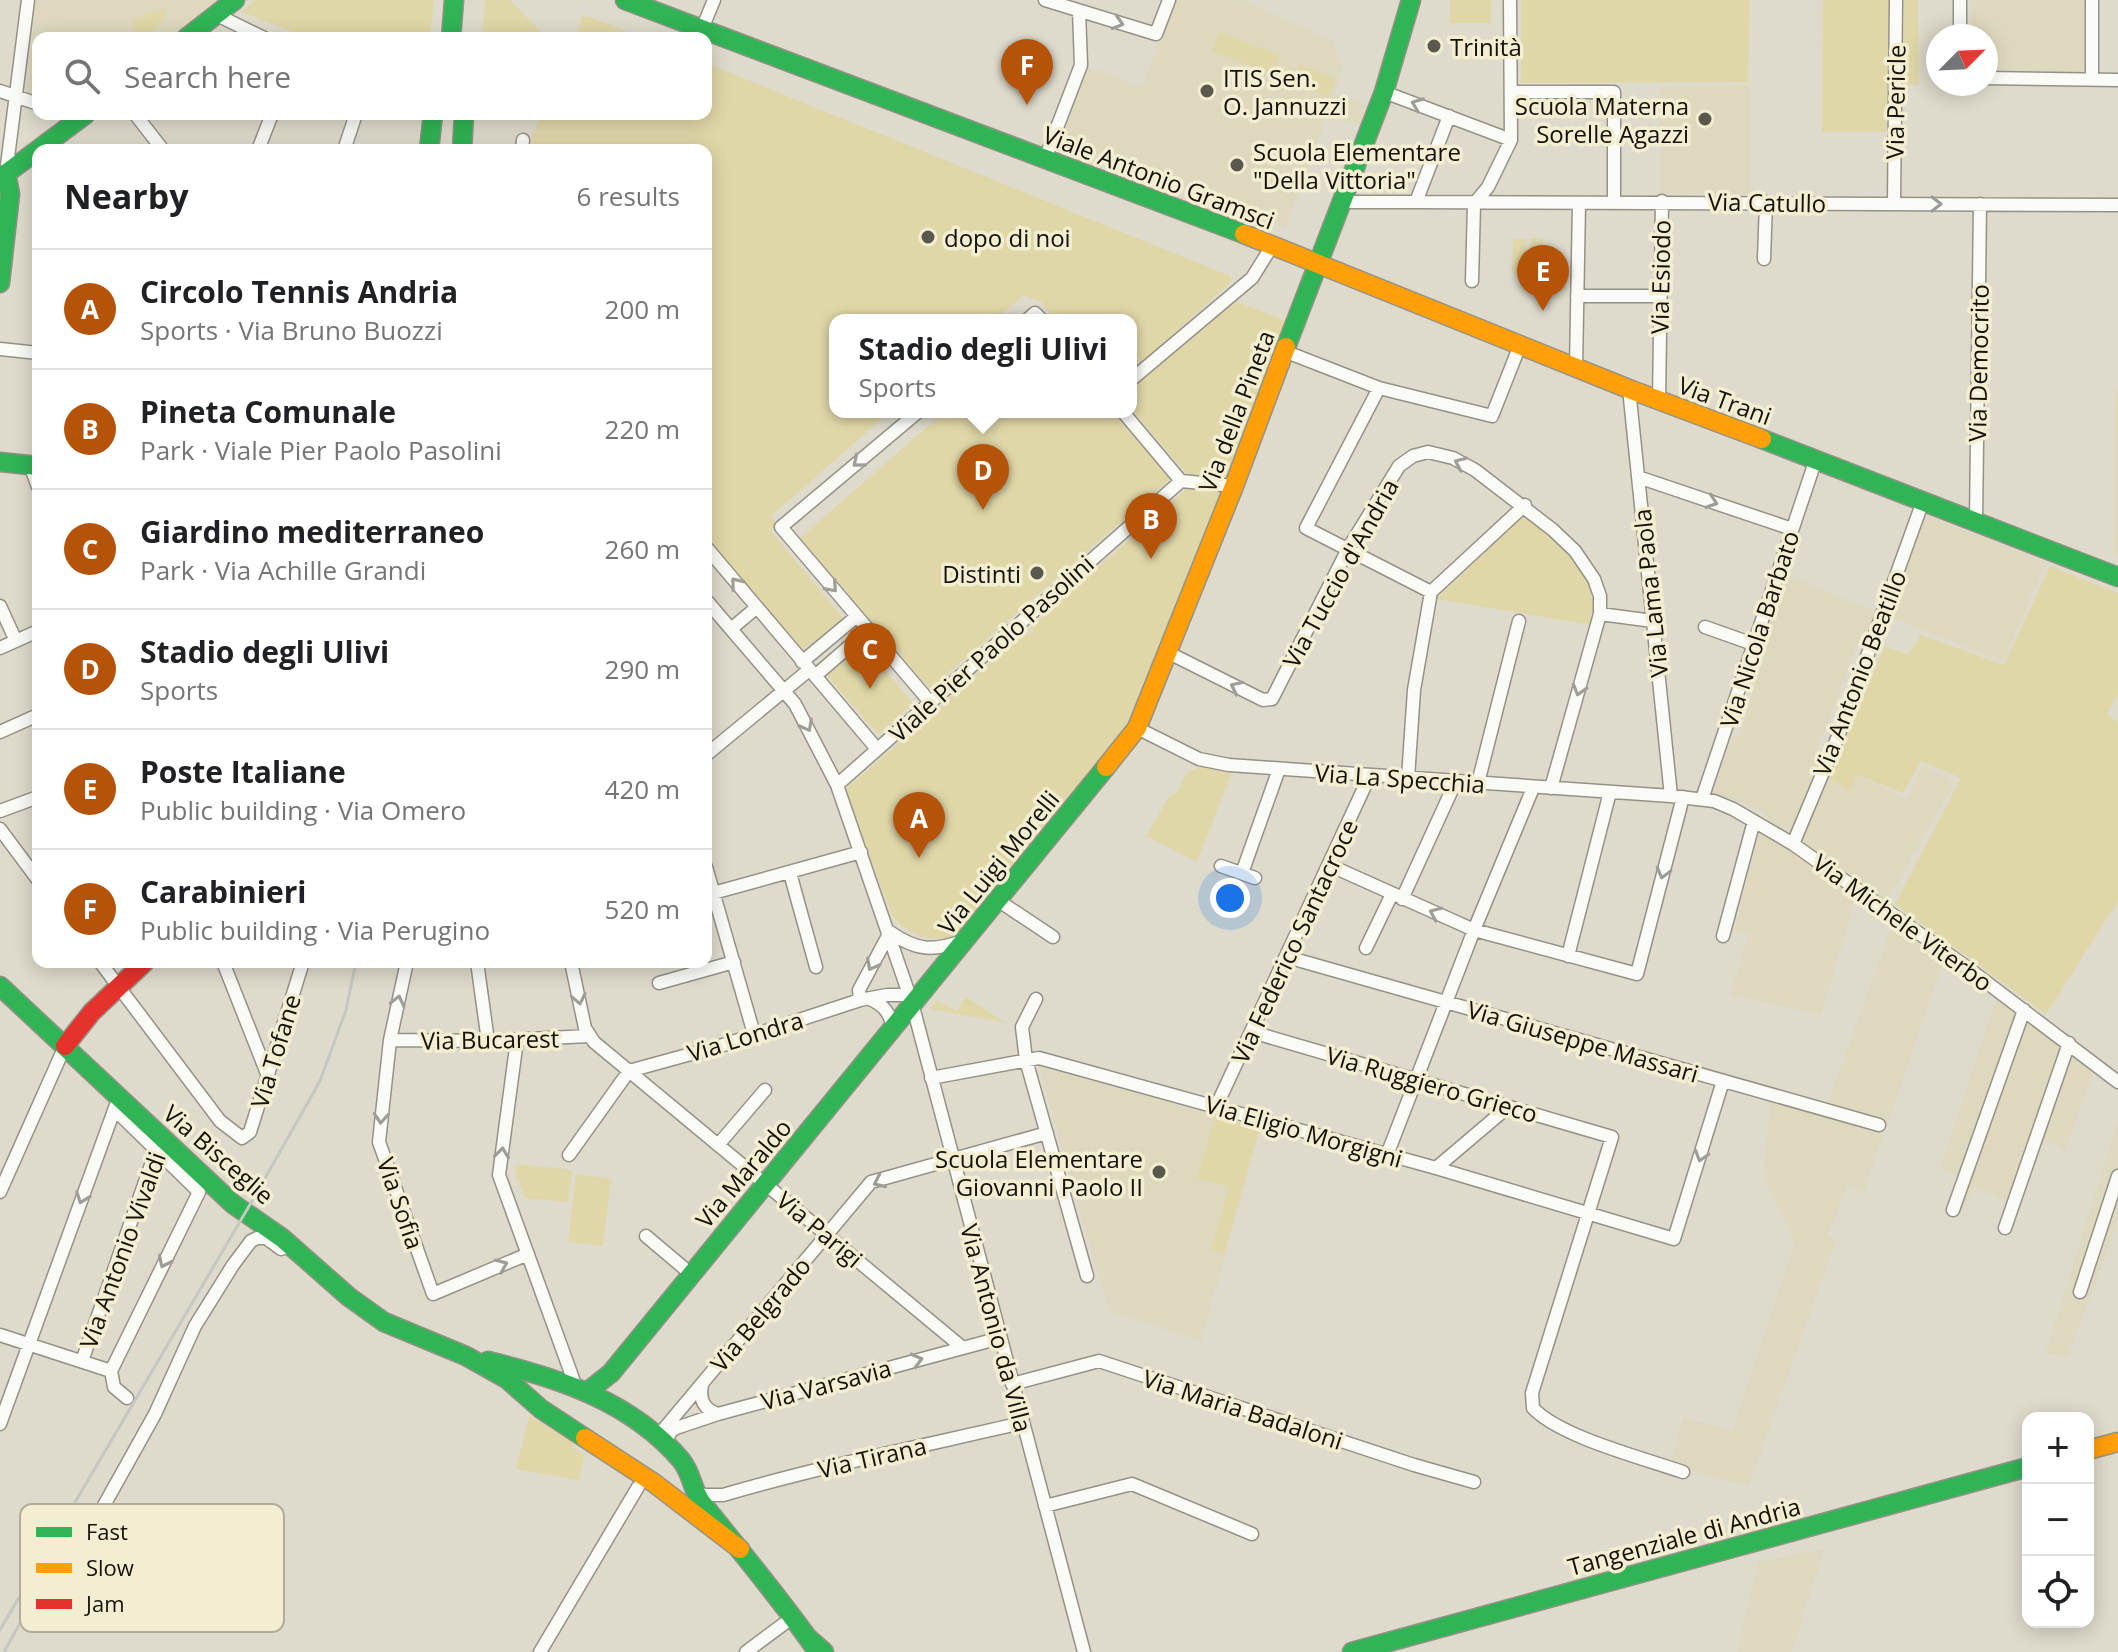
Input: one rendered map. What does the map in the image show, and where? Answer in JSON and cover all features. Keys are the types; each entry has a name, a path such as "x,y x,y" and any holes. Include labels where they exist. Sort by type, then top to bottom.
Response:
{"main road":[{"path":"194,32 235,0"},
{"path":"451,32 454,0"},
{"name":"Viale Antonio Gramsci","path":"625,0 710,32"},
{"name":"Via della Pineta","path":"1119,751 1137,728 1234,486 1384,92 1411,0"},
{"name":"Viale Antonio Gramsci","path":"712,33 1317,262"},
{"path":"51,144 79,120"},
{"path":"430,144 432,120"},
{"path":"462,144 464,120"},
{"path":"0,198 3,176 32,157"},
{"path":"0,283 10,194 3,176"},
{"name":"Via Trani","path":"1317,262 1659,401 2118,577"},
{"path":"0,462 32,466"},
{"name":"Via Luigi Morelli","path":"913,1003 1119,751"},
{"path":"65,1046 73,1033 139,968"},
{"name":"Via Bisceglie","path":"0,986 65,1046 159,1145 290,1246 337,1288 384,1322 466,1356 516,1385 535,1405 740,1549"},
{"name":"Via Maraldo","path":"582,1389 611,1373 913,1003"},
{"name":"Via Bisceglie","path":"466,1356 582,1389 654,1432 691,1472 699,1499 728,1532 813,1645 824,1652"},
{"path":"610,1404 605,1391 611,1373"},
{"path":"535,1405 530,1394 531,1385 539,1379 553,1379"},
{"path":"2094,1448 2118,1442"},
{"path":"647,1482 673,1490 685,1486 687,1474 675,1454"},
{"name":"Tangenziale di Andria","path":"1352,1652 2022,1469"}],"street":[{"path":"3,176 28,0"},
{"path":"702,29 714,0"},
{"path":"1045,0 1156,34 1169,0"},
{"path":"1472,281 1474,204 1488,187 1511,140 1510,0"},
{"name":"Via Pericle","path":"1894,203 1896,0"},
{"path":"1960,0 1960,24"},
{"path":"2092,0 2092,79"},
{"path":"1045,159 1081,65 1079,11"},
{"path":"217,15 252,32"},
{"path":"1998,78 2118,80"},
{"path":"0,91 32,102"},
{"path":"1384,92 1511,140"},
{"path":"1511,92 1614,92 1614,202"},
{"path":"1416,202 1449,116"},
{"path":"140,120 158,144"},
{"path":"260,144 270,120"},
{"path":"346,144 354,120"},
{"name":"Via Esiodo","path":"1659,401 1662,201"},
{"name":"Via Catullo","path":"1343,202 2118,205"},
{"path":"1764,259 1766,202"},
{"path":"1576,368 1579,203"},
{"name":"Via Democrito","path":"1976,521 1980,204"},
{"path":"1137,375 1252,278 1272,246"},
{"path":"1577,296 1660,296"},
{"path":"1284,351 1379,388 1492,416 1520,345"},
{"path":"0,349 32,352"},
{"path":"1379,388 1306,528 1431,592"},
{"name":"Via Lama Paola","path":"1629,389 1653,621 1677,796"},
{"path":"911,418 781,527 930,702"},
{"path":"1128,418 1181,481 1234,486"},
{"name":"Via Tuccio d'Andria","path":"1167,652 1261,699 1270,700 1348,549 1399,466 1413,456 1428,452 1453,458 1475,470 1525,505 1575,551 1586,565 1600,596 1600,614"},
{"name":"Via Nicola Barbato","path":"1702,799 1816,459"},
{"path":"1638,477 1792,529"},
{"name":"Viale Pier Paolo Pasolini","path":"837,785 1181,481"},
{"name":"Via Antonio Beatillo","path":"1793,844 1839,734 1923,501"},
{"path":"1408,778 1414,690 1431,592 1525,505"},
{"path":"712,558 877,749"},
{"path":"0,606 16,641"},
{"name":"Via Antonio da Villa","path":"712,607 795,704 837,785 890,932 913,1003 1084,1652"},
{"path":"731,629 756,608"},
{"path":"1551,788 1600,614 1653,621"},
{"path":"809,669 857,616"},
{"path":"1478,783 1519,621"},
{"path":"1705,627 1753,644"},
{"path":"712,750 809,669 868,630"},
{"path":"0,648 32,634"},
{"path":"0,732 32,718"},
{"name":"Via La Specchia","path":"1137,728 1199,759 1229,765 1677,796"},
{"path":"1242,873 1279,769"},
{"name":"Via Federico Santacroce","path":"1216,1107 1370,775"},
{"path":"1366,948 1397,896 1456,781"},
{"path":"1387,1155 1533,788"},
{"path":"1568,956 1610,792"},
{"path":"1329,865 1474,930 1637,974 1677,796"},
{"name":"Via Michele Viterbo","path":"1677,796 1702,799 1733,809 1793,844 2024,1010 2118,1082"},
{"path":"0,811 32,799"},
{"path":"1723,936 1754,821"},
{"path":"0,829 32,872"},
{"path":"712,893 861,852"},
{"path":"1221,866 1255,878"},
{"path":"790,873 816,967"},
{"path":"712,900 754,1034"},
{"path":"999,901 1053,937"},
{"path":"893,1029 891,1016 884,1006 865,999 859,990 890,932 906,944 922,949 966,940"},
{"name":"Via Giuseppe Massari","path":"1287,957 1879,1125"},
{"path":"659,983 734,962"},
{"path":"104,968 119,988"},
{"path":"225,968 268,1076"},
{"name":"Via Tofane","path":"119,988 220,1121 242,1138 250,1132 301,968"},
{"name":"Via Sofia","path":"406,968 390,1040 379,1142 433,1294 528,1254"},
{"path":"478,968 488,1041"},
{"path":"572,968 589,1036"},
{"path":"865,999 913,1003"},
{"name":"Via Londra","path":"629,1071 865,999"},
{"path":"1036,999 1022,1027 1026,1060 1087,1276"},
{"path":"1953,1210 2024,1010"},
{"name":"Via Ruggiero Grieco","path":"1252,1032 1612,1137 1589,1213"},
{"name":"Via Bucarest","path":"390,1040 488,1041 589,1036"},
{"name":"Via Parigi","path":"589,1036 963,1348"},
{"path":"517,1040 499,1175 567,1362 582,1389"},
{"path":"2005,1228 2069,1043"},
{"path":"0,1192 65,1046"},
{"name":"Via Eligio Morgigni","path":"931,1078 1039,1058 1436,1168 1674,1239 1723,1081"},
{"path":"569,1155 629,1071"},
{"path":"718,1145 765,1090"},
{"path":"1,1424 117,1103"},
{"path":"1436,1168 1508,1107"},
{"name":"Via Belgrado","path":"654,1432 663,1430 871,1182 1047,1133"},
{"path":"127,1398 114,1387 111,1371 199,1192 159,1145"},
{"name":"Via Antonio Vivaldi","path":"82,1361 159,1145"},
{"path":"2080,1292 2118,1176"},
{"path":"1589,1213 1532,1393 1533,1408 1542,1418 1562,1429 1683,1472"},
{"path":"646,1236 691,1274"},
{"path":"105,1504 155,1414 195,1326 233,1265 251,1241 257,1238 266,1238 281,1249 290,1246"},
{"path":"0,1335 111,1371"},
{"name":"Via Varsavia","path":"675,1454 667,1440 671,1431 718,1414 1000,1338"},
{"name":"Via Maria Badaloni","path":"1012,1384 1099,1361 1474,1482"},
{"path":"553,1379 567,1362"},
{"path":"703,1382 703,1402 710,1411 718,1414"},
{"name":"Via Tirana","path":"723,1495 900,1448 938,1443 1022,1423"},
{"path":"540,1652 647,1482"},
{"path":"1045,1506 1132,1484 1252,1534"},
{"path":"693,1485 703,1495 723,1495"},
{"path":"723,1495 716,1503 717,1513 728,1532"},
{"path":"746,1652 793,1617"}],"shaded area":[{"path":"36,0 219,0 177,32 33,32"},
{"path":"255,0 434,0 431,32 293,32 242,12"},
{"path":"485,0 510,0 541,32 482,32"},
{"name":"ITIS Sen. O. Jannuzzi","path":"1175,0 1243,0 1332,41 1343,67 1334,94 1367,105 1359,126 1328,114 1285,228 1062,139 1087,66 1142,87"},
{"path":"1450,0 1491,0 1491,23 1450,23"},
{"path":"1521,0 1750,0 1748,82 1521,83"},
{"path":"1823,0 1892,0 1886,132 1822,132"},
{"path":"1904,0 1918,0 1919,85 1903,84"},
{"path":"1971,0 2090,0 2084,4 2084,88 1998,86 1998,24 1972,24"},
{"path":"165,9 165,17 152,32 136,32 132,22 143,15"},
{"path":"583,14 628,32 578,32"},
{"path":"1219,32 1280,55 1273,74 1212,51"},
{"path":"32,37 32,95 26,93"},
{"path":"1300,64 1335,79 1328,97 1293,82"},
{"path":"712,65 1230,276 1232,281 1137,367 1137,314 1050,314 1040,301 1023,296 1002,314 829,314 829,418 883,418 771,516 778,525 771,531 843,618 804,650 712,545 712,144 530,144 539,120 712,120"},
{"name":"Scuola Materna Sorelle Agazzi","path":"1750,85 1751,194 1660,193 1660,87"},
{"path":"1530,238 1543,239 1543,257 1560,257 1560,263 1530,263"},
{"path":"1513,239 1526,239 1526,273 1512,273"},
{"path":"1542,267 1565,267 1565,290 1542,286"},
{"path":"1236,301 1286,321 1127,724 998,892 960,935 945,940 921,937 902,926 892,915 845,790 1024,633 1028,636 1033,631 1030,628 1186,489 1187,474 1137,416 1137,385"},
{"path":"2115,389 2118,390 2118,558 2113,556"},
{"path":"937,418 1117,418 1170,479 930,689 800,538"},
{"path":"1924,515 2045,562 2004,662 1887,616"},
{"path":"1523,516 1564,550 1584,575 1593,606 1591,625 1436,599"},
{"path":"2050,566 2118,593 2118,694 2107,714 2118,722 2118,901 2046,1014 1895,904 1961,778 1921,761 1903,793 1856,775 1850,791 1830,779 1884,647 1909,654 1921,635 2004,665"},
{"path":"1784,574 1878,612 1870,633 1863,631 1814,757 1907,799 1922,766 1955,782 1887,901 1944,959 1888,1123 1828,1102 1892,926 1855,900 1821,1015 1730,994 1749,934 1734,931 1759,837 1768,817 1754,807 1713,792 1733,737 1739,737 1769,641 1762,638"},
{"path":"863,645 913,703 878,734 827,676"},
{"path":"1202,766 1232,772 1197,862 1146,836 1169,797 1178,791 1186,773"},
{"path":"966,997 1006,1023 930,1009 936,1000 957,1011"},
{"path":"1996,1000 2094,1069 2065,1152 2041,1136 2010,1233 1998,1231 2006,1202 1975,1187 1958,1216 1945,1212 1957,1177 1940,1169"},
{"name":"Scuola Elementare Giovanni Paolo II","path":"1039,1067 1261,1127 1201,1341 1109,1311"},
{"path":"1771,1100 1883,1135 1864,1192 1848,1185 1828,1235 1836,1240 1749,1486 1670,1465 1683,1417 1732,1431 1795,1243 1763,1178"},
{"path":"1215,1117 1259,1130 1224,1253 1211,1249 1229,1187 1197,1178"},
{"path":"2118,1121 2118,1221 2067,1359 2046,1352"},
{"path":"517,1164 572,1170 568,1202 525,1198 516,1174"},
{"path":"576,1174 611,1179 603,1246 568,1242"},
{"path":"529,1416 575,1442 573,1448 584,1455 579,1480 516,1469"},
{"path":"1824,1549 1792,1652 1737,1652 1758,1562"}],"railway":[{"path":"260,1187 320,1081 346,1010 355,968"},
{"path":"74,1504 255,1196"},
{"path":"0,1630 20,1596"},
{"path":"4,1652 20,1623"}],"traffic: fast":[{"path":"194,32 235,0"},
{"path":"451,32 454,0"},
{"path":"625,0 710,32"},
{"path":"1286,347 1384,92 1411,0"},
{"path":"712,33 1244,234"},
{"path":"46,144 78,120"},
{"path":"430,144 432,120"},
{"path":"462,144 464,120"},
{"path":"0,178 32,154"},
{"path":"0,283 10,194 6,173"},
{"path":"1762,439 2118,577"},
{"path":"0,462 32,465"},
{"path":"587,1392 611,1373 1106,767"},
{"path":"0,986 233,1204 282,1238 349,1297 384,1322 466,1356 507,1379 541,1409 585,1438"},
{"path":"488,1361 541,1375 593,1395 640,1422 662,1440 685,1465 702,1503 815,1648"},
{"path":"1352,1652 2022,1469"},
{"path":"808,1638 824,1652"}],"traffic: slow":[{"path":"1244,234 1629,389 1762,439"},
{"path":"1106,767 1137,728 1286,347"},
{"path":"585,1438 654,1483 740,1549"},
{"path":"2094,1448 2118,1442"}],"traffic: jam":[{"path":"65,1046 92,1012 139,968"}],"place":[{"name":"Trinità","path":"1434,46"},
{"name":"ITIS Sen. O. Jannuzzi","path":"1207,91"},
{"name":"Carabinieri","path":"1027,105"},
{"name":"Scuola Materna Sorelle Agazzi","path":"1705,119"},
{"name":"Scuola Elementare \"Della Vittoria\"","path":"1237,165"},
{"name":"dopo di noi","path":"928,237"},
{"name":"Poste Italiane","path":"1543,311"},
{"name":"Stadio degli Ulivi","path":"983,510"},
{"name":"Pineta Comunale","path":"1151,559"},
{"name":"Distinti","path":"1037,573"},
{"name":"Giardino mediterraneo","path":"870,689"},
{"name":"Circolo Tennis Andria","path":"919,858"},
{"name":"Scuola Elementare Giovanni Paolo II","path":"1159,1172"}]}
